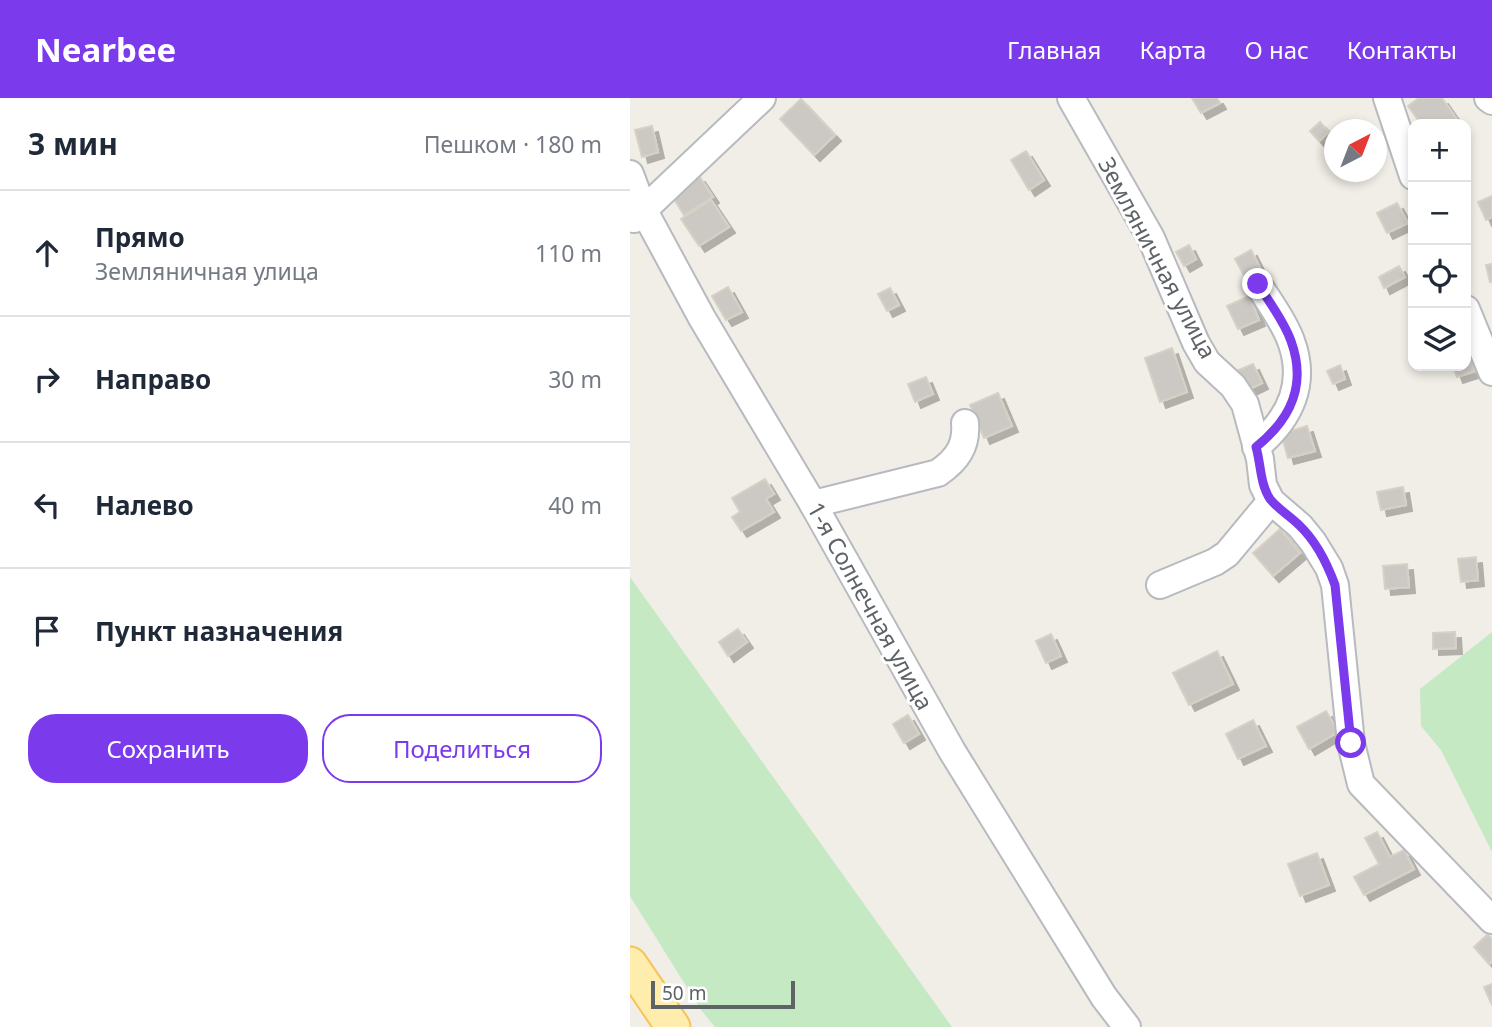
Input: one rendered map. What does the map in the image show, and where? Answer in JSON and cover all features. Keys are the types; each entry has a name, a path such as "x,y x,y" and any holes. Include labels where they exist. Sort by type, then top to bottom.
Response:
{"main road":[{"path":"630,964 673,1027"}],"street":[{"path":"637,216 762,98"},
{"name":"Земляничная улица","path":"1071,98 1151,238 1196,343 1207,362 1233,386 1245,404 1263,485 1271,500 1300,526 1329,568 1335,585 1351,743 1361,784 1492,920"},
{"path":"1387,98 1408,161"},
{"name":"1-я Солнечная улица","path":"630,174 637,216 702,318 813,504 952,751 1104,997 1127,1027"},
{"path":"1256,447 1270,436 1294,399 1298,385 1291,340 1258,284"},
{"path":"1471,321 1492,372"},
{"path":"813,504 939,473 960,453 966,439 965,423"},
{"path":"1160,584 1227,554 1271,500"}],"green space":[{"path":"630,577 952,1027 715,1027 701,1010 630,896"},
{"path":"1492,632 1492,852 1441,750 1421,726 1420,689"}],"building":[{"path":"1192,98 1217,98 1220,103 1201,113"},
{"path":"1419,98 1442,98 1456,118 1417,119 1408,106"},
{"path":"801,99 835,135 814,155 780,119"},
{"path":"1320,122 1324,126 1324,136 1319,141 1310,131"},
{"path":"652,126 658,152 642,157 635,130"},
{"path":"1026,151 1044,180 1029,190 1011,160"},
{"path":"699,176 713,197 684,215 671,194"},
{"path":"1492,196 1492,217 1486,220 1478,202"},
{"path":"711,200 729,227 699,246 681,219"},
{"path":"1397,203 1408,223 1387,233 1377,213"},
{"path":"1189,245 1196,259 1184,266 1176,252"},
{"path":"1251,250 1260,268 1245,277 1235,259"},
{"path":"1492,264 1492,282 1490,282 1486,265"},
{"path":"1399,266 1405,277 1384,288 1379,277"},
{"path":"728,287 742,312 726,320 712,296"},
{"path":"890,288 899,305 887,311 878,294"},
{"path":"1249,296 1259,320 1238,329 1227,306"},
{"path":"1172,348 1187,392 1160,402 1145,358"},
{"path":"1471,357 1475,371 1457,377 1455,371 1471,371"},
{"path":"1253,364 1262,383 1246,391 1236,371"},
{"path":"1340,365 1345,379 1333,384 1327,371"},
{"path":"926,377 933,394 915,402 908,384"},
{"path":"998,393 1012,426 984,438 970,405"},
{"path":"1307,426 1315,451 1288,458 1281,434"},
{"path":"765,479 774,494 766,499 774,512 741,531 732,517 740,512 732,498"},
{"path":"1403,487 1406,505 1381,510 1377,492"},
{"path":"1280,529 1300,553 1273,576 1253,553"},
{"path":"1476,557 1478,580 1461,582 1458,559"},
{"path":"1407,564 1409,587 1385,589 1383,566"},
{"path":"738,629 747,642 728,656 719,642"},
{"path":"1455,632 1456,648 1433,649 1433,633"},
{"path":"1051,634 1061,656 1046,663 1036,641"},
{"path":"1217,651 1233,684 1189,705 1173,673"},
{"path":"1326,711 1338,732 1309,749 1297,727"},
{"path":"908,715 919,734 904,743 893,724"},
{"path":"1253,720 1266,746 1238,759 1226,734"},
{"path":"1377,832 1390,857 1404,850 1414,869 1364,895 1354,877 1379,864 1365,838"},
{"path":"1317,853 1329,885 1300,896 1288,864"},
{"path":"1488,934 1492,939 1492,961 1489,964 1474,947"},
{"path":"1492,984 1492,1005 1484,987"}],"route":[{"path":"1258,284 1291,340 1298,385 1294,399 1270,436 1256,447 1263,485 1271,500 1300,526 1313,542 1329,568 1335,585 1351,743"}]}
